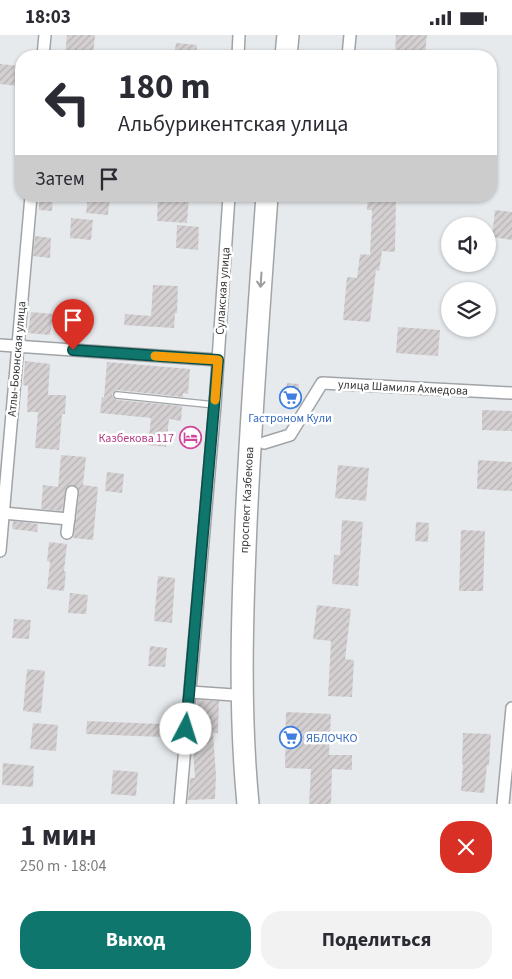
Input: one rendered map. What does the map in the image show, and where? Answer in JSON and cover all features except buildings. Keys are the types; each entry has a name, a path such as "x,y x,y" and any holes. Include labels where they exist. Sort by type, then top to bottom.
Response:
{"highway":[{"path":"277,50 278,35"},
{"path":"287,50 288,35"},
{"name":"проспект Казбекова","path":"248,804 245,769 242,614 250,443 267,202"},
{"name":"проспект Казбекова","path":"260,804 257,768 256,613 279,202"}],"street":[{"path":"44,50 45,35"},
{"path":"238,50 239,35"},
{"path":"349,50 350,35"},
{"name":"Атлы-Боюнская улица","path":"0,551 30,202"},
{"name":"Сулакская улица","path":"180,804 215,405 229,202"},
{"path":"0,345 218,360"},
{"name":"улица Шамиля Ахмедова","path":"264,443 290,435 322,383 512,393"},
{"path":"67,533 72,492"},
{"path":"3,513 68,519"},
{"path":"190,692 234,695"},
{"path":"503,804 512,707"}],"lane":[{"path":"116,395 215,405"}],"slow traffic":[{"path":"155,356 218,360 215,400"}],"place":[{"name":"Гастроном Кули","path":"290,397"},
{"name":"Казбекова 117","path":"190,438"},
{"name":"ЯБЛОЧКО","path":"290,738"}],"route":[{"path":"73,350 218,360 186,729"}]}
